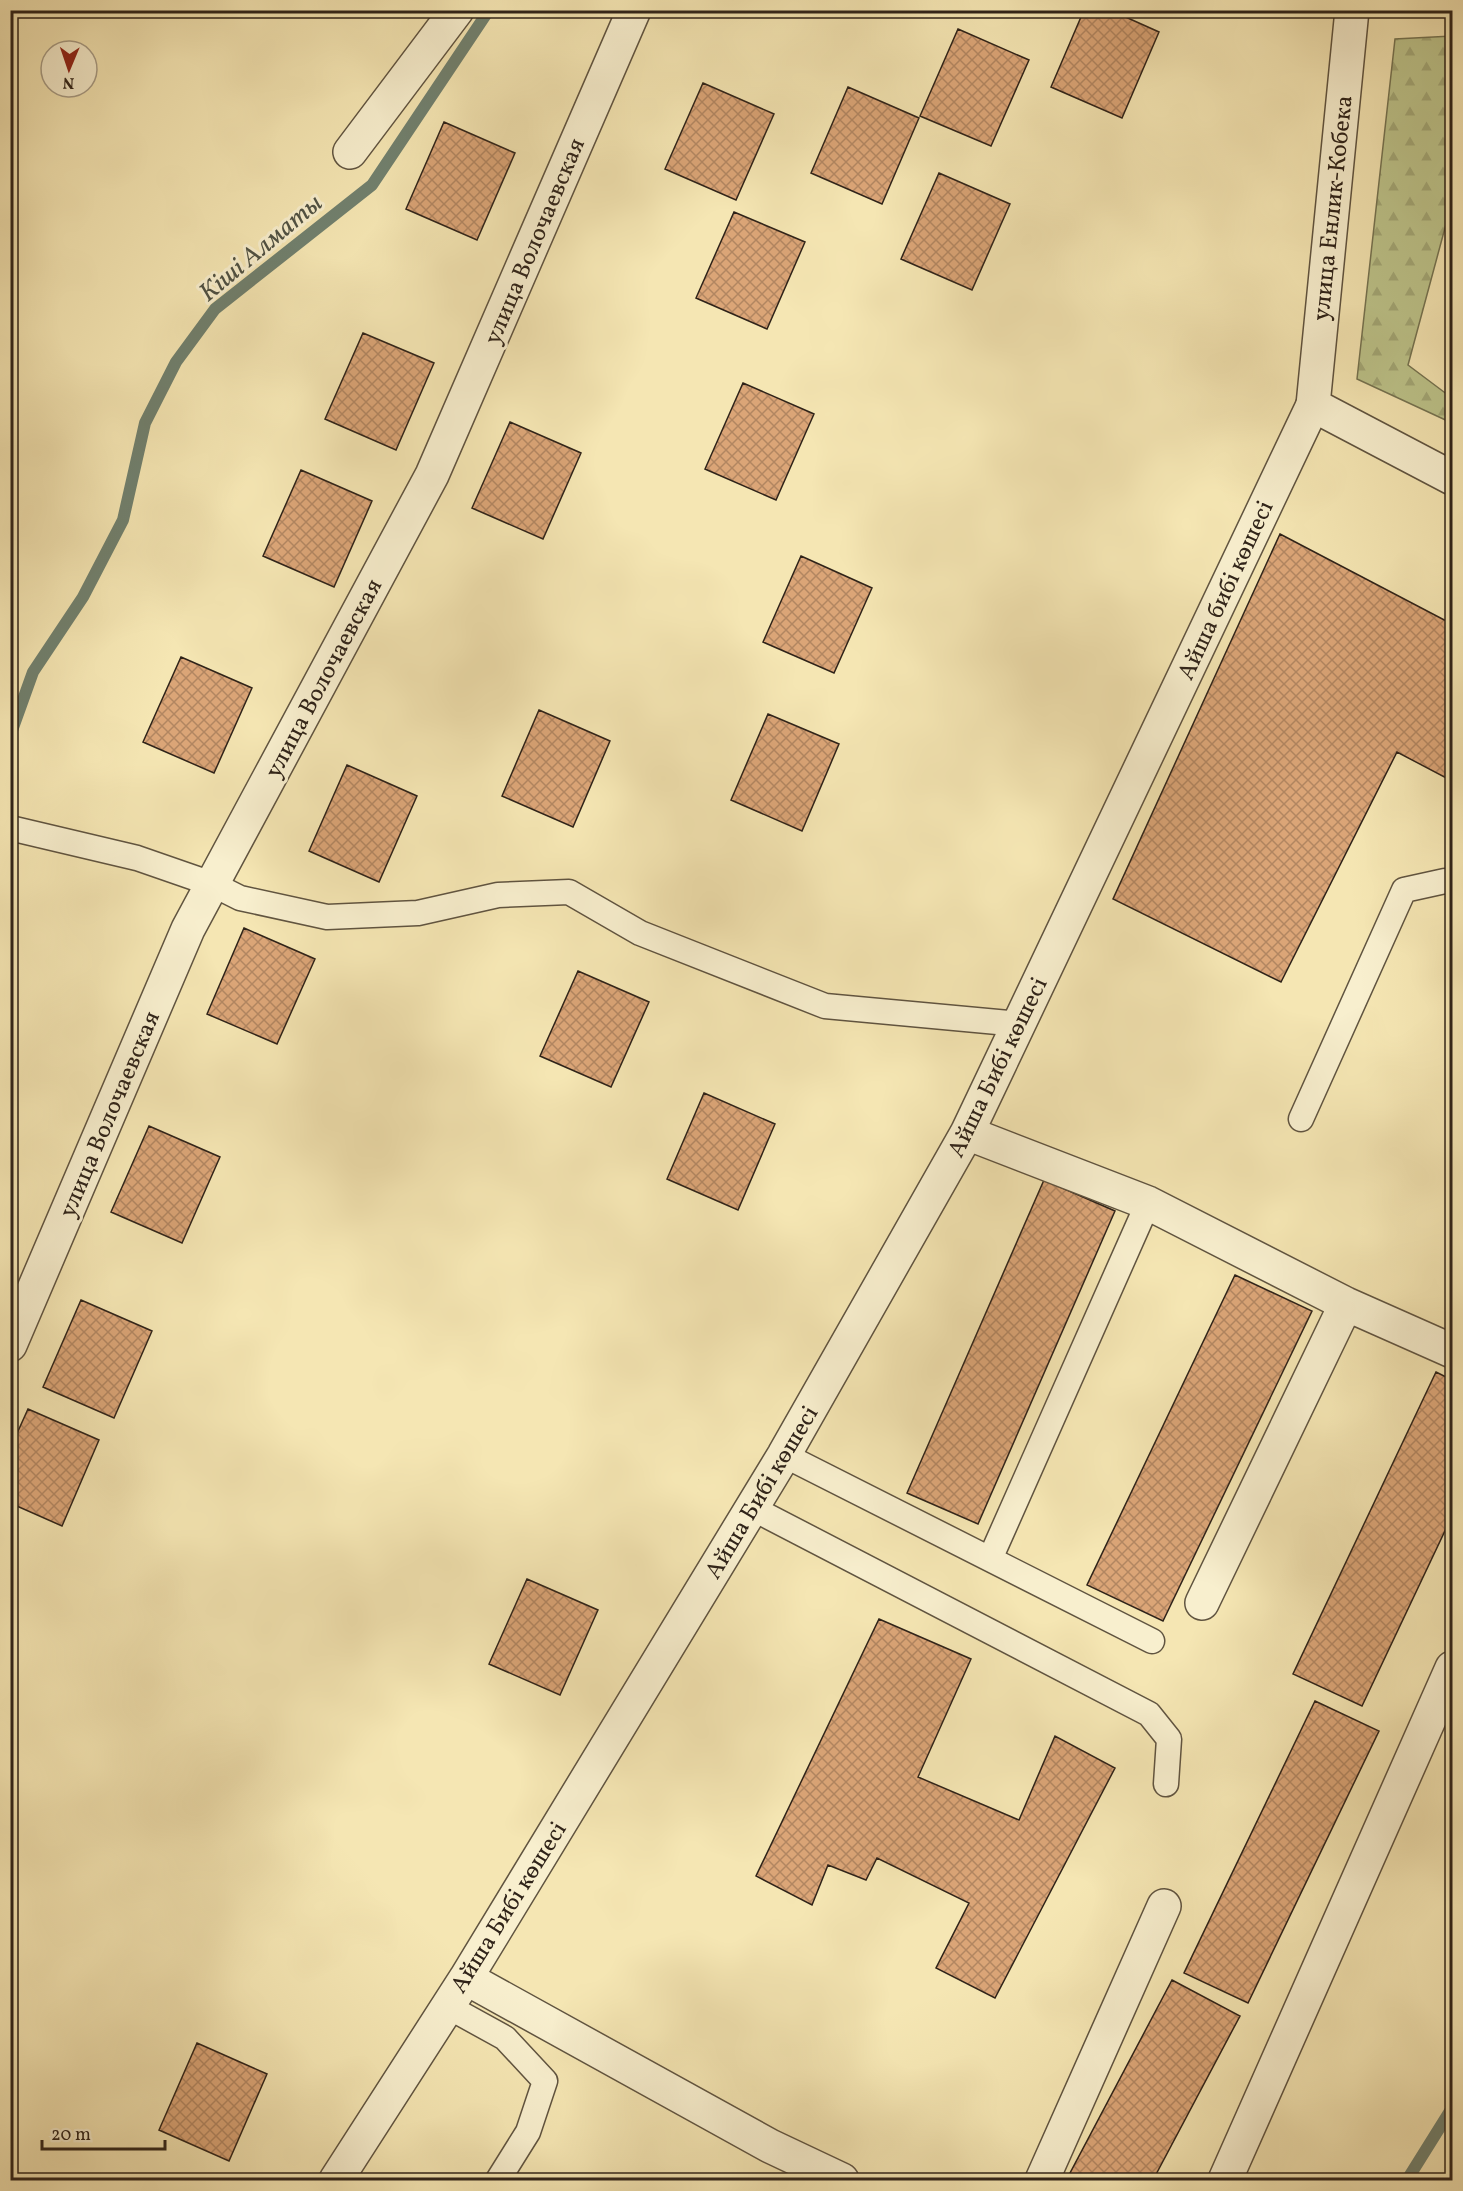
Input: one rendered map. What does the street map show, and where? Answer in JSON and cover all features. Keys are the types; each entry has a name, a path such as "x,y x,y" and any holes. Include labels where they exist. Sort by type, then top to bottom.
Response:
{"street":[{"path":"350,152 457,10"},
{"name":"улица Волочаевская","path":"10,1345 188,929 432,475 634,10"},
{"name":"улица Енлик-Кобека","path":"1313,405 1352,10"},
{"path":"1313,405 1452,478"},
{"name":"Айша бибі көшесі","path":"1137,775 1313,405"},
{"name":"Айша Бибі көшесі","path":"336,2181 466,1978 784,1455 968,1132 1137,775"},
{"path":"968,1132 1148,1203 1346,1304 1452,1351"},
{"path":"1202,1604 1346,1304"},
{"path":"1226,2181 1452,1668"},
{"path":"1042,2181 1164,1906"},
{"path":"466,1978 770,2146 842,2181"}],"lane":[{"path":"10,828 136,858 212,884 240,898 327,917 418,913 498,895 569,892 640,933 825,1006 1019,1024"},
{"path":"1301,1119 1404,890 1445,881 1452,882"},
{"path":"990,1559 1148,1203"},
{"path":"784,1455 1152,1641"},
{"path":"752,1508 1149,1714 1169,1739 1166,1784"},
{"path":"447,2006 505,2038 545,2081 528,2133 498,2181"}],"green space":[{"path":"1452,36 1452,202 1408,365 1452,398 1452,423 1357,379 1395,39"}],"building":[{"path":"1084,10 1110,10 1159,32 1122,118 1051,87"},
{"path":"958,29 1029,60 991,146 920,116"},
{"path":"703,83 774,114 736,200 665,169"},
{"path":"848,87 919,118 882,204 811,173"},
{"path":"444,122 515,153 477,240 406,209"},
{"path":"939,173 1010,204 972,290 901,259"},
{"path":"734,212 805,242 767,329 696,298"},
{"path":"363,333 434,363 396,450 325,419"},
{"path":"743,383 814,414 776,500 705,469"},
{"path":"510,422 581,453 543,539 472,508"},
{"path":"301,470 372,501 334,587 263,556"},
{"path":"1280,534 1452,624 1452,781 1397,752 1281,982 1113,899"},
{"path":"801,556 872,588 834,673 763,642"},
{"path":"181,657 252,688 214,773 143,742"},
{"path":"539,710 610,741 573,827 502,796"},
{"path":"768,714 839,744 802,831 731,800"},
{"path":"347,765 417,796 379,882 309,851"},
{"path":"244,928 315,959 277,1044 207,1014"},
{"path":"578,971 649,1002 611,1087 540,1056"},
{"path":"704,1093 775,1124 738,1210 667,1179"},
{"path":"149,1126 220,1157 182,1243 111,1212"},
{"path":"1044,1180 1115,1211 978,1524 907,1493"},
{"path":"1235,1275 1312,1311 1163,1621 1087,1585"},
{"path":"81,1300 152,1331 114,1418 43,1387"},
{"path":"1436,1372 1452,1380 1452,1516 1362,1706 1293,1674"},
{"path":"28,1409 99,1440 62,1526 10,1503 10,1449"},
{"path":"527,1579 598,1610 560,1695 489,1664"},
{"path":"879,1619 971,1659 918,1777 1019,1820 1055,1736 1115,1768 995,1998 936,1968 969,1903 877,1858 866,1880 828,1865 812,1905 756,1876"},
{"path":"1315,1701 1379,1731 1248,2003 1184,1973"},
{"path":"1172,1980 1240,2016 1153,2180 1079,2180 1069,2175"},
{"path":"197,2043 267,2074 229,2161 159,2130"}],"waterway":[{"name":"Кіші Алматы","path":"10,736 33,672 83,597 123,520 145,423 176,362 215,309 372,185 489,10"},
{"name":"Кіші Алматы","path":"10,846 10,860"},
{"path":"1407,2180 1452,2108"}]}
